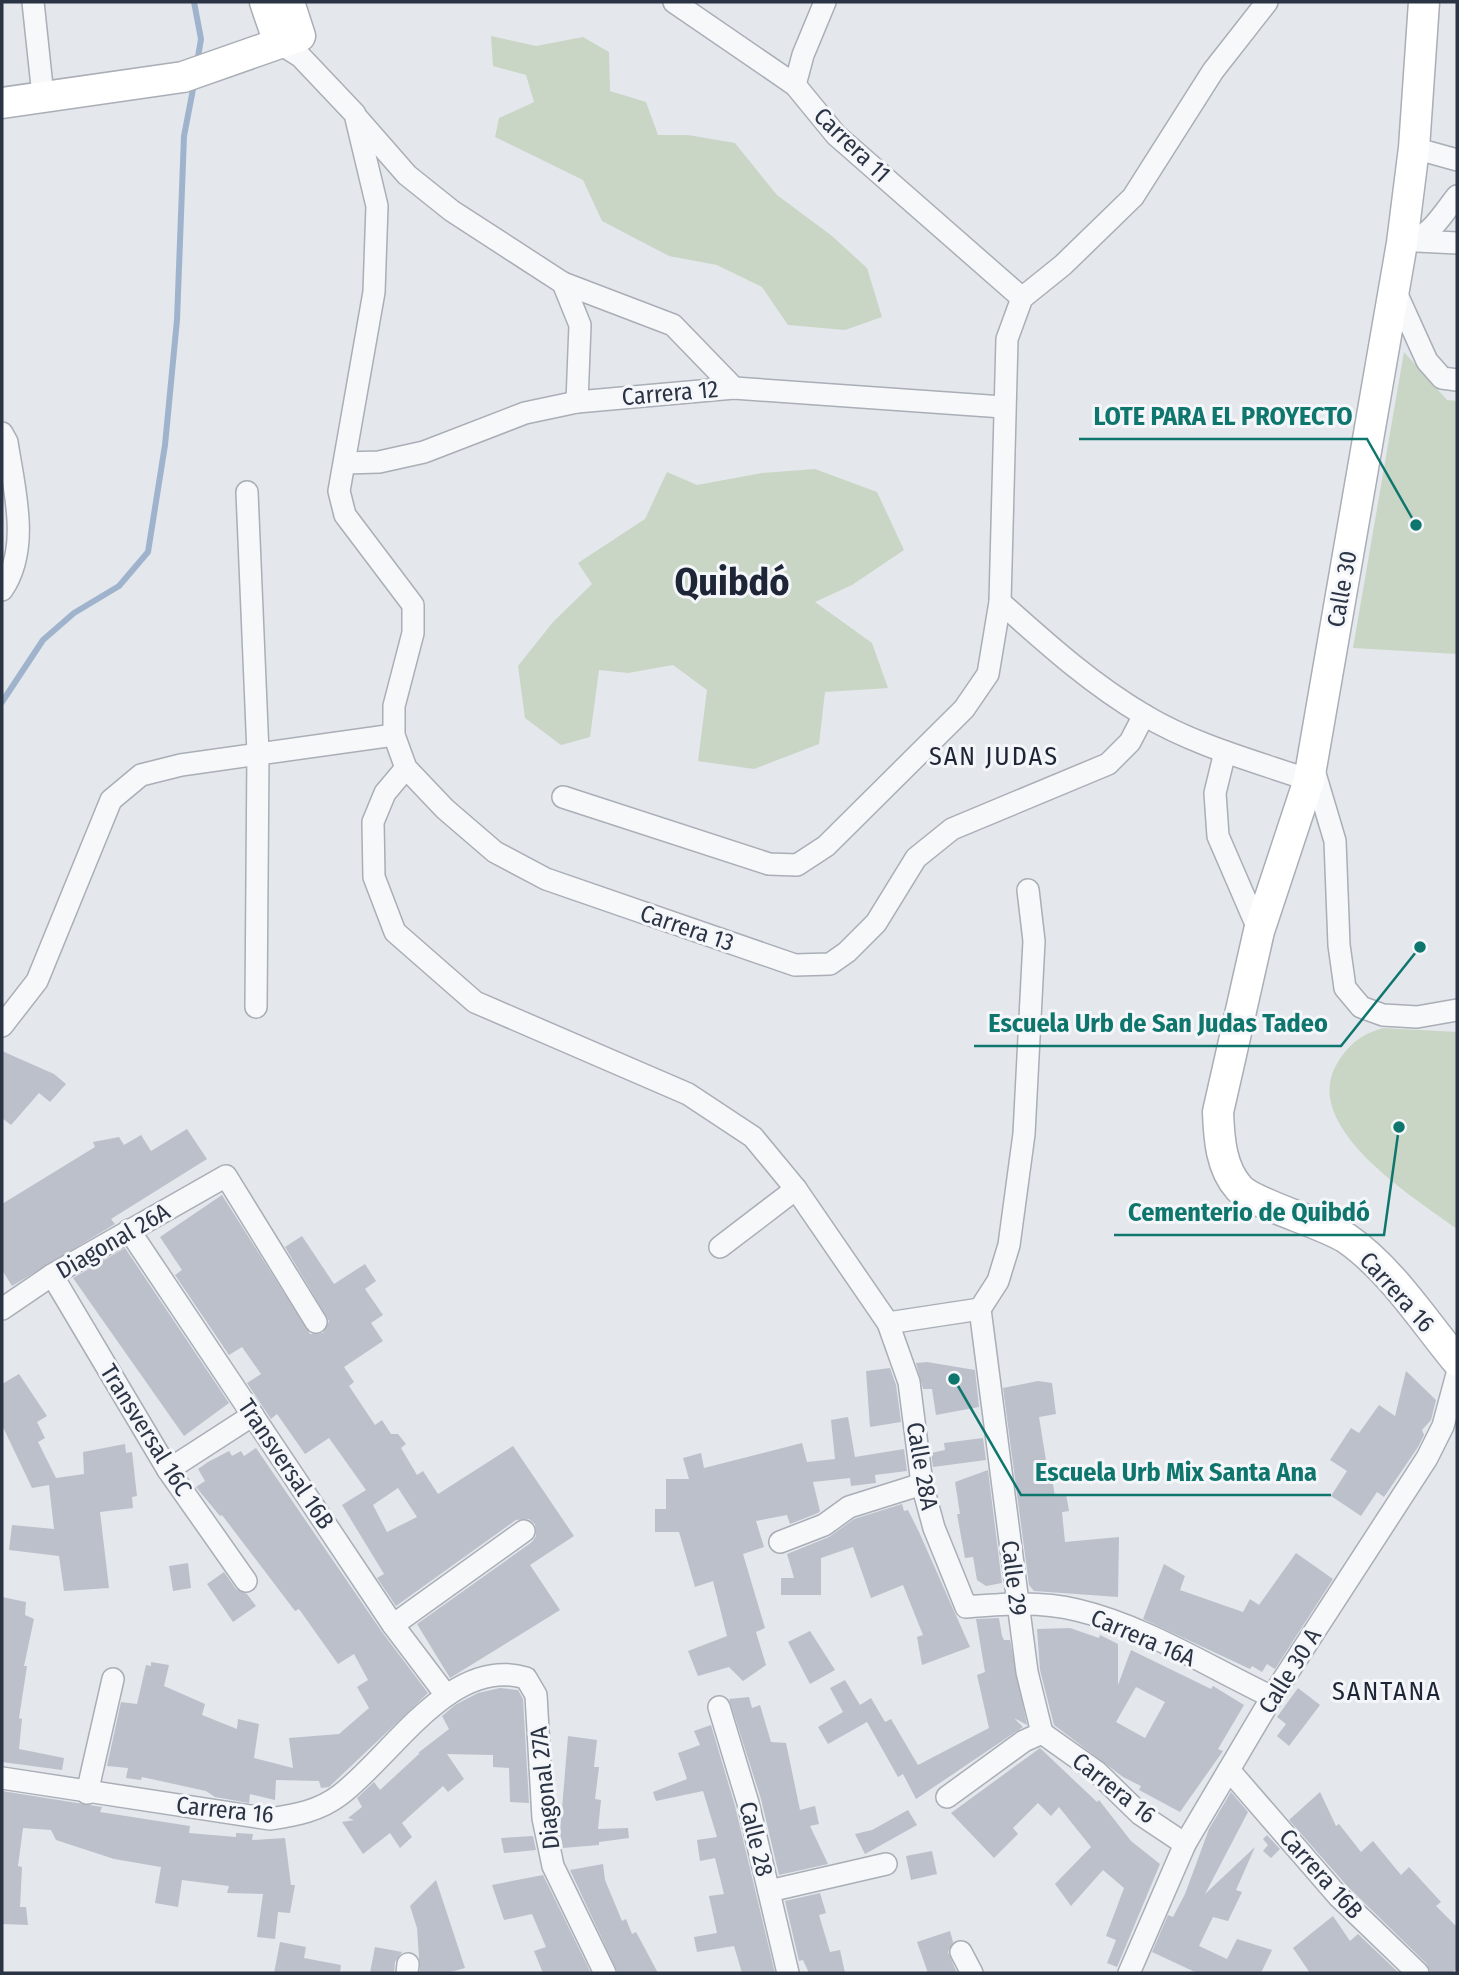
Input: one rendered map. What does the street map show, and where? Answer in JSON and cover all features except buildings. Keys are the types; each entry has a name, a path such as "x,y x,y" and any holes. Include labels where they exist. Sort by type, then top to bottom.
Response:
{"main road":[{"path":"265,2 293,46"},
{"path":"289,2 293,46"},
{"name":"Calle 30","path":"1226,1167 1219,1135 1218,1112 1259,931 1310,772 1394,288 1410,242 1424,2"},
{"path":"2,103 183,78 293,46"},
{"name":"Carrera 16","path":"1226,1167 1241,1190 1344,1237 1375,1262 1457,1361"}],"street":[{"path":"33,2 43,96"},
{"name":"Carrera 11","path":"674,2 795,85 836,135 1022,298"},
{"path":"795,85 803,55 825,2"},
{"path":"563,797 769,864 797,864 826,846 964,709 988,674 1000,602 1003,407 1007,339 1022,298 1063,265 1133,197 1213,71 1267,2"},
{"path":"293,46 407,175 452,211 563,282 673,325 734,388"},
{"path":"355,114 377,206 374,292 339,491 345,515 412,605 413,634 394,706 394,734 406,768"},
{"path":"1414,148 1457,160"},
{"path":"1410,242 1457,196"},
{"path":"1410,242 1457,243"},
{"path":"563,282 580,325 577,402"},
{"path":"1394,288 1427,361 1442,378 1457,380"},
{"name":"Carrera 12","path":"345,463 379,462 424,452 525,413 577,402 734,388 1003,407"},
{"path":"2,433 7,443 19,518 11,576 2,590"},
{"path":"247,492 258,752 256,1007"},
{"path":"1000,602 1065,659 1144,715 1225,752 1310,772 1335,841 1339,945 1345,988 1361,1007 1383,1016 1417,1017 1457,1010"},
{"name":"Carrera 13","path":"406,768 445,809 495,852 546,879 795,965 830,964 847,952 876,923 916,858 943,836 953,829 1108,764 1130,742 1144,715"},
{"path":"2,1026 37,981 111,800 141,775 258,752 394,734"},
{"path":"1225,752 1215,793 1217,836 1259,931"},
{"name":"Calle 28A","path":"406,768 385,793 373,822 374,877 395,932 475,1002 688,1094 753,1137 796,1189 888,1323 909,1382 922,1484 934,1528 966,1606"},
{"path":"888,1323 979,1310 998,1281 1009,1245 1024,1134 1034,941 1028,890"},
{"name":"Diagonal 26A","path":"2,1309 52,1275 226,1176 316,1322"},
{"path":"720,1247 796,1189"},
{"name":"Transversal 16B","path":"129,1230 393,1625 446,1695"},
{"name":"Transversal 16C","path":"52,1275 168,1470 246,1581"},
{"name":"Calle 29","path":"979,1310 1027,1672 1042,1733"},
{"name":"Calle 30 A","path":"1129,1973 1185,1844 1272,1697 1427,1458 1443,1426 1457,1374"},
{"path":"168,1470 253,1415"},
{"path":"780,1542 824,1525 849,1507 922,1484"},
{"path":"393,1625 524,1531"},
{"name":"Carrera 16A","path":"966,1606 1017,1603 1077,1609 1130,1627 1272,1697"},
{"name":"Carrera 16","path":"2,1778 270,1819 310,1812 340,1795 446,1695 474,1679 485,1676 507,1672 526,1678"},
{"name":"Diagonal 27A","path":"526,1678 536,1695 542,1818 553,1866 605,1973"},
{"path":"87,1793 113,1679"},
{"name":"Calle 28","path":"719,1707 748,1803 788,1973"},
{"path":"947,1797 1024,1741 1042,1733"},
{"name":"Carrera 16","path":"1042,1733 1097,1772 1140,1814 1185,1844"},
{"name":"Carrera 16B","path":"1229,1770 1338,1896 1418,1973"},
{"path":"769,1891 886,1864"},
{"path":"961,1952 972,1973"}],"green space":[{"path":"491,36 536,46 583,37 609,52 610,91 646,102 658,135 688,135 735,143 777,195 832,236 867,268 882,317 845,330 788,325 762,287 717,265 669,256 602,221 583,180 495,137 499,118 534,102 526,75 493,66"},
{"path":"1404,352 1447,400 1457,401 1457,654 1353,648"},
{"path":"815,469 877,492 904,550 852,585 815,602 872,643 888,688 825,692 819,744 754,769 698,761 707,690 673,665 628,673 599,670 590,737 561,745 525,718 518,666 553,622 592,584 578,563 645,519 667,472 697,485 762,473"},
{"path":"1383,1028 1457,1032 1457,1229 1415,1199 1366,1158 1347,1135 1333,1111 1330,1086 1338,1062 1357,1040"}],"waterway":[{"path":"194,2 201,39 197,63"},
{"path":"2,702 43,640 74,613 119,586 148,552 165,445 177,320 184,136 194,84"}],"place":[{"name":"LOTE PARA EL PROYECTO","path":"1416,525"},
{"name":"Escuela Urb de San Judas Tadeo","path":"1420,947"},
{"name":"Cementerio de Quibdó","path":"1399,1127"},
{"name":"Escuela Urb Mix Santa Ana","path":"954,1379"}],"district":[{"name":"Quibdó","path":"732,582"},
{"name":"SAN JUDAS","path":"994,756"},
{"name":"SANTANA","path":"1387,1691"}]}
